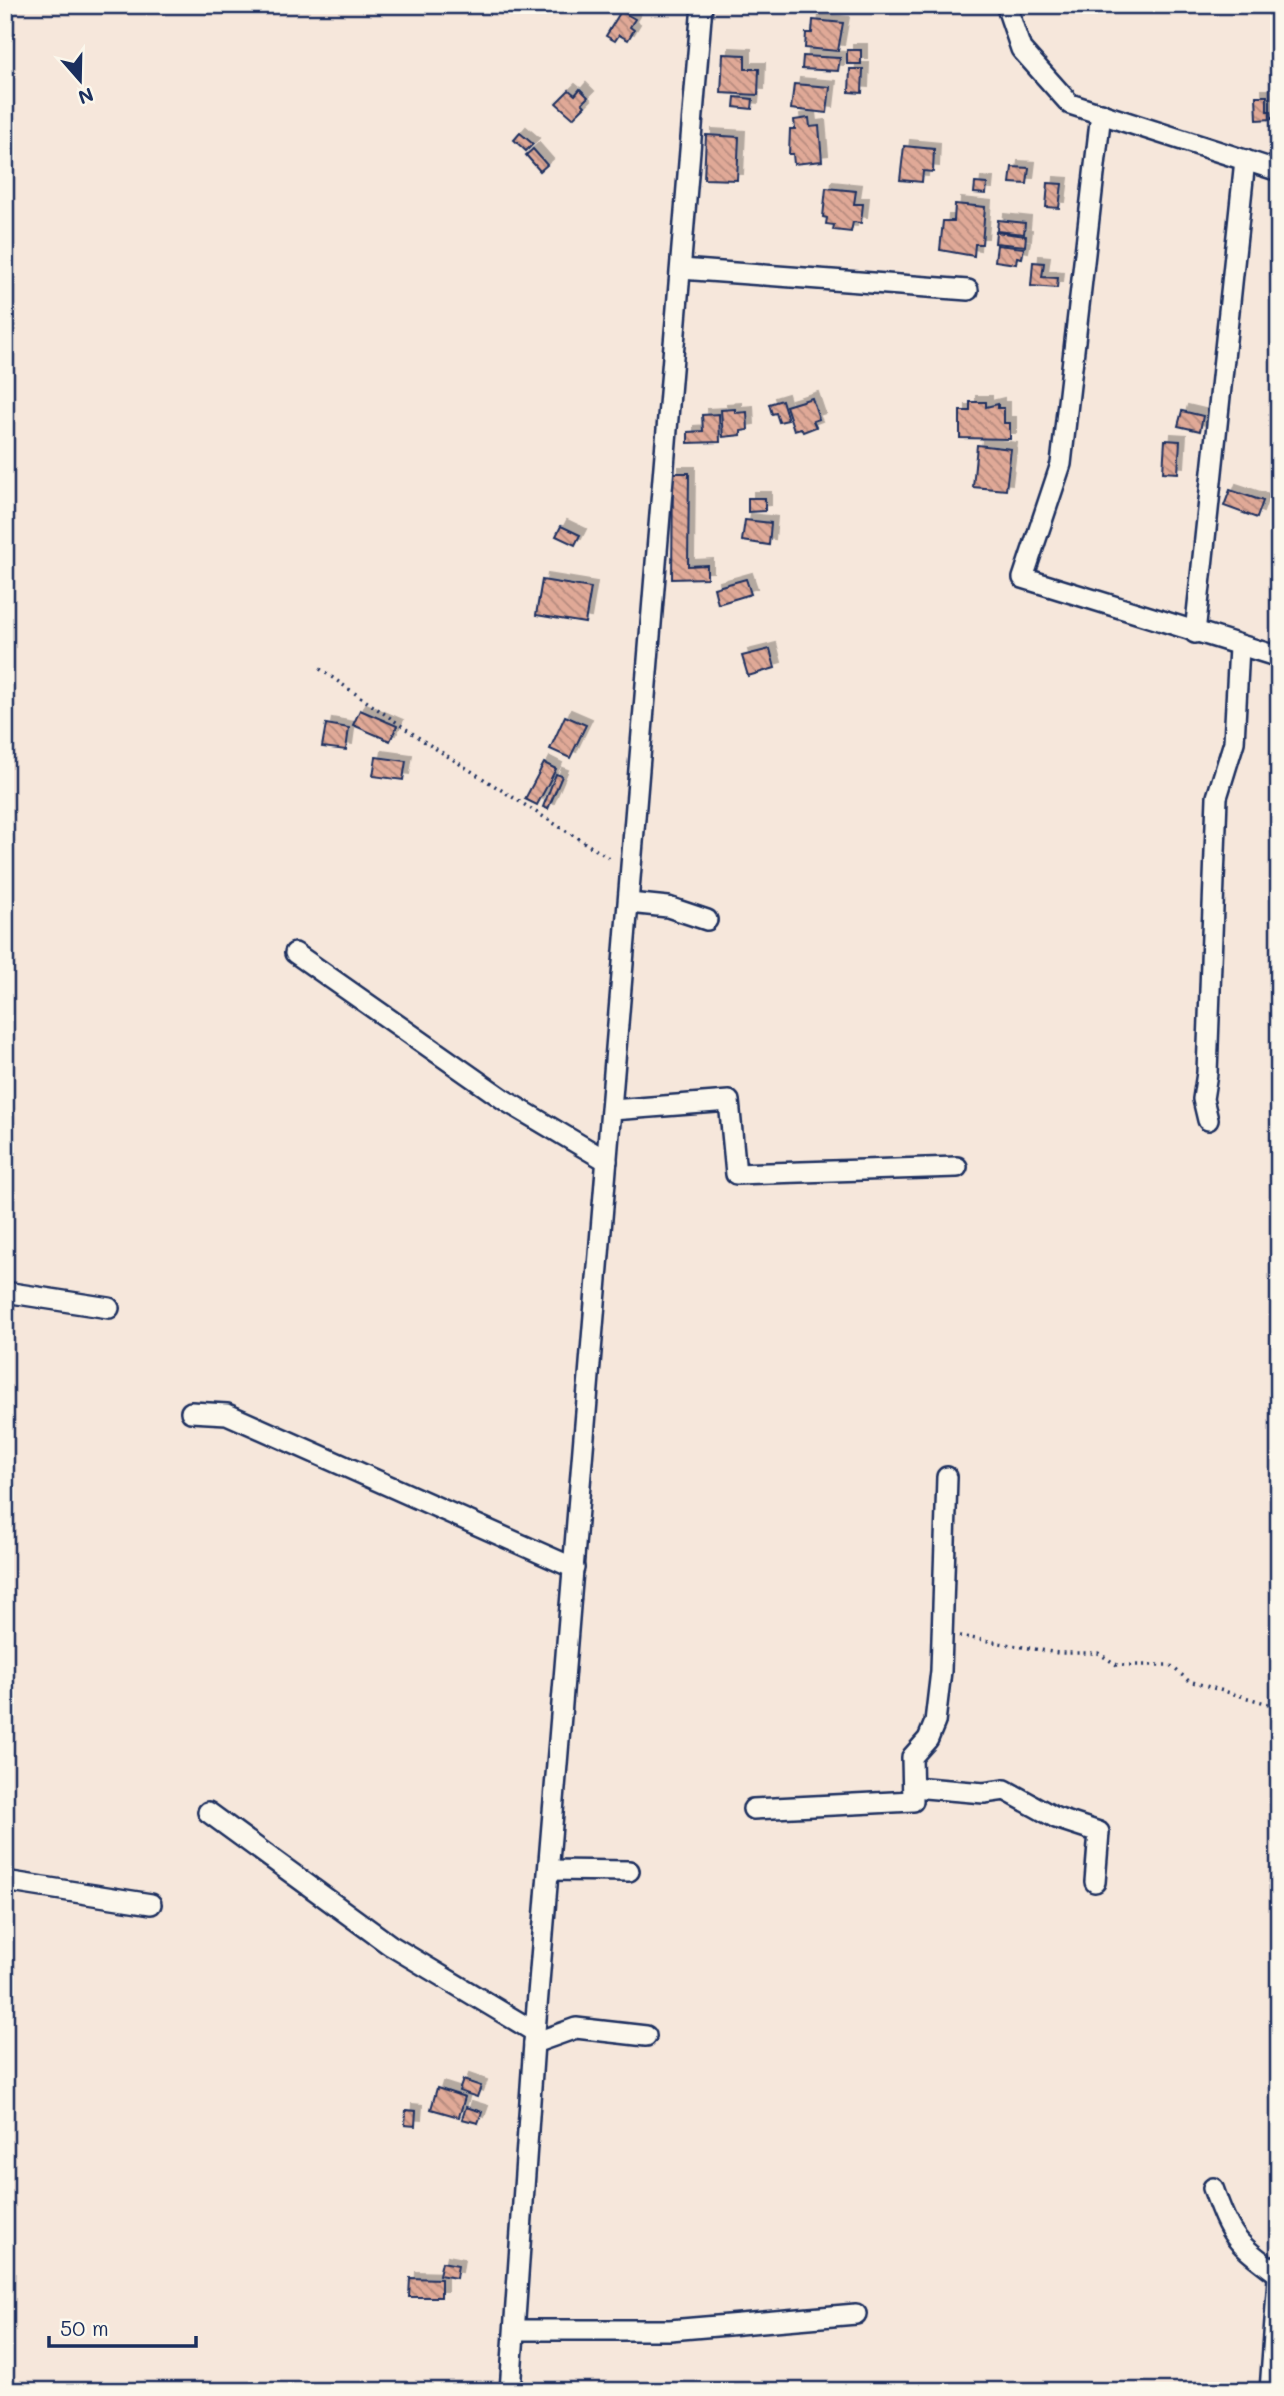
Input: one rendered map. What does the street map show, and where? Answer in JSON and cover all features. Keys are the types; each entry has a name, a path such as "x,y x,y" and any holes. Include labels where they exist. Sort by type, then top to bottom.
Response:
{"street":[{"path":"510,2391 535,2038 702,5"},
{"path":"1006,5 1021,49 1070,104 1279,171"},
{"path":"1101,113 1061,464 1023,578 1108,602 1238,647 1279,657"},
{"path":"1195,633 1245,160"},
{"path":"681,270 968,290"},
{"path":"1208,1120 1203,1099 1207,1073 1217,797 1234,742 1238,647"},
{"path":"629,903 667,907 707,920"},
{"path":"295,953 506,1101 607,1161"},
{"path":"612,1110 729,1101 736,1174 957,1167"},
{"path":"5,1292 109,1308"},
{"path":"191,1412 227,1414 574,1568"},
{"path":"753,1809 913,1801 912,1757 928,1739 935,1722 943,1633 947,1477"},
{"path":"913,1787 984,1793 1005,1790 1056,1818 1099,1832 1095,1882"},
{"path":"208,1812 390,1945 535,2038 576,2028 646,2035"},
{"path":"549,1870 629,1871"},
{"path":"5,1881 151,1904"},
{"path":"1213,2188 1228,2230 1244,2249 1278,2274"},
{"path":"1270,2391 1279,2264"},
{"path":"515,2330 670,2330 856,2314"}],"path":[{"path":"320,669 422,740 631,872"},
{"path":"943,1633 1058,1653 1098,1653 1117,1665 1170,1665 1189,1681 1279,1707"}],"building":[{"path":"621,11 635,19 630,27 634,30 628,40 619,35 615,41 606,36"},
{"path":"813,20 843,23 838,51 805,48 806,33 812,33"},
{"path":"847,50 861,50 861,64 847,64"},
{"path":"723,54 745,55 745,69 759,69 758,95 721,93"},
{"path":"803,56 840,58 838,71 802,69"},
{"path":"850,69 863,69 862,93 849,92"},
{"path":"794,84 830,87 827,113 791,109"},
{"path":"580,89 588,97 582,103 585,106 573,118 556,103 569,90 575,95"},
{"path":"1256,96 1267,96 1267,111 1271,111 1272,119 1257,120"},
{"path":"735,97 753,99 752,109 734,107"},
{"path":"809,118 810,127 819,126 822,161 794,164 793,154 789,154 790,129 795,129 794,120"},
{"path":"520,133 533,144 526,151 514,140"},
{"path":"706,135 739,137 737,180 704,179"},
{"path":"904,146 934,149 933,172 923,171 922,182 900,180"},
{"path":"533,149 547,165 540,171 526,155"},
{"path":"1012,167 1029,168 1027,184 1010,183"},
{"path":"975,183 987,184 986,194 974,193"},
{"path":"1048,183 1062,184 1059,208 1046,207"},
{"path":"826,188 856,191 854,204 863,204 861,223 853,222 851,232 833,230 834,225 826,224 827,218 823,217"},
{"path":"955,204 985,207 982,244 975,244 974,256 940,250 943,221 954,221"},
{"path":"998,220 1025,223 1024,234 997,231"},
{"path":"996,232 1026,236 1025,246 995,243"},
{"path":"997,245 1024,248 1022,258 1017,257 1016,264 995,261"},
{"path":"1033,262 1044,263 1042,277 1058,278 1057,288 1031,286"},
{"path":"812,398 819,419 813,421 816,427 803,432 801,428 794,430 786,406"},
{"path":"782,400 788,420 779,422 776,413 772,414 769,404"},
{"path":"970,402 986,402 986,407 998,404 998,408 1004,408 1004,423 1010,423 1010,439 960,438 960,411 970,411"},
{"path":"735,409 735,413 747,412 748,430 741,431 741,435 723,437 721,410"},
{"path":"1182,411 1203,416 1200,431 1178,426"},
{"path":"719,414 720,442 688,443 688,432 703,431 702,415"},
{"path":"1165,440 1180,441 1178,473 1163,472"},
{"path":"977,445 1011,449 1006,490 973,487"},
{"path":"673,473 689,473 688,566 707,565 707,578 672,579"},
{"path":"1230,490 1263,501 1257,518 1224,506"},
{"path":"748,498 765,498 765,511 748,512"},
{"path":"745,520 771,523 769,545 742,541"},
{"path":"561,526 580,535 575,545 556,536"},
{"path":"746,579 751,594 718,604 714,588"},
{"path":"542,580 591,588 585,623 536,615"},
{"path":"770,649 775,668 748,676 742,656"},
{"path":"360,710 397,726 390,741 353,725"},
{"path":"565,716 586,725 570,758 550,749"},
{"path":"326,724 349,728 346,750 322,747"},
{"path":"376,757 406,761 403,780 373,776"},
{"path":"544,763 556,769 537,805 525,799"},
{"path":"556,774 562,776 548,809 543,807"},
{"path":"463,2080 481,2086 477,2097 459,2091"},
{"path":"437,2088 465,2097 459,2117 431,2109"},
{"path":"466,2107 482,2112 478,2123 462,2119"},
{"path":"406,2110 416,2111 415,2126 405,2125"},
{"path":"442,2262 458,2265 456,2278 439,2275"},
{"path":"410,2278 441,2279 441,2297 409,2297"}]}
